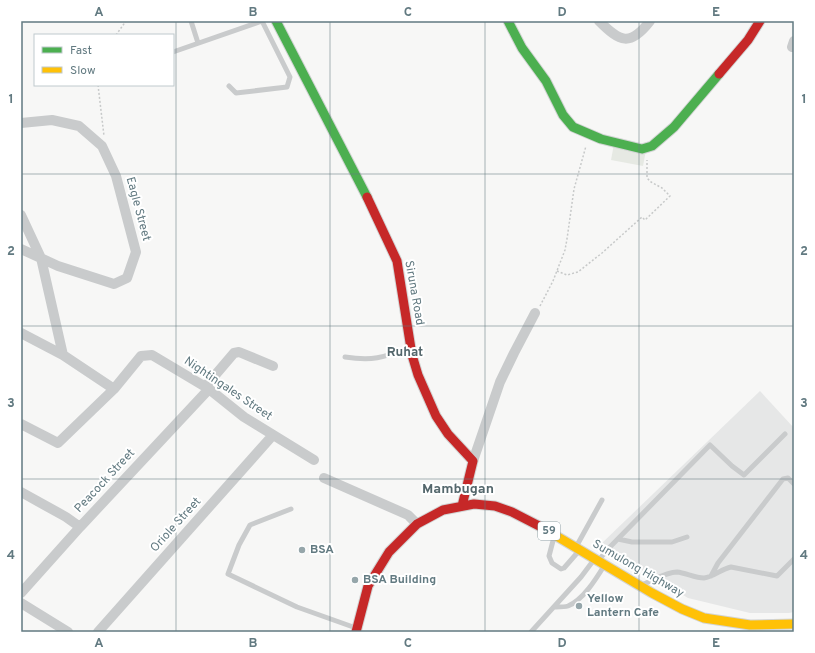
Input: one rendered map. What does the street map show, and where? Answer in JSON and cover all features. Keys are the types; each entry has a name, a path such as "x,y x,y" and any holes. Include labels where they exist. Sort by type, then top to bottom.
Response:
{"street":[{"name":"Siruna Road","path":"276,21 356,174 397,260 412,355 418,375 436,416 448,434 473,461"},
{"path":"508,21 522,48 546,81 563,115 574,127 591,136 642,149 654,146 683,117 739,51 760,21"},
{"path":"599,21 616,36 624,39 631,39 638,35 650,21"},
{"name":"Eagle Street","path":"21,123 52,120 79,126 102,146 116,176 136,252 126,278 114,284 58,266 21,249"},
{"path":"21,215 41,258 63,355"},
{"path":"462,506 473,461 500,382 535,313"},
{"path":"21,333 63,355 114,389"},
{"name":"Peacock Street","path":"21,593 207,388 234,353 240,352 273,366"},
{"name":"Nightingales Street","path":"21,424 58,443 114,389 141,356 152,355 207,388 244,417 314,460"},
{"name":"Oriole Street","path":"98,632 274,436"},
{"path":"324,478 408,515 416,524"},
{"path":"21,492 66,517 80,527"},
{"name":"Sumulong Highway","path":"357,630 368,586 389,552 416,524 443,510 474,504 495,506 512,512 555,534 640,586 682,609 704,618 750,625 794,624"},
{"path":"21,603 68,632"}],"lane":[{"path":"191,21 198,43"},
{"path":"174,52 262,21 290,78 287,87 236,93 229,86"},
{"path":"345,358 369,360 408,348"},
{"path":"531,632 618,539 710,445 744,475 785,434"},
{"path":"710,576 718,563 783,479 788,478 794,484"},
{"path":"555,534 550,546 549,556 560,569 564,568 578,548 602,500"},
{"path":"291,509 250,525 239,545 228,574 297,607 357,630"},
{"path":"618,539 632,542 672,542 687,536"},
{"path":"640,586 671,573 677,572 703,578 725,568 777,576 794,559"},
{"path":"556,607 567,606 574,603 590,588 599,561"}],"path":[{"path":"117,34 126,21"},
{"path":"98,86 105,145 103,149"},
{"path":"535,313 544,300 557,271 567,239 574,189 591,136"},
{"path":"557,271 567,275 578,272 602,253 642,217 645,220 670,196 662,188 647,178 647,148"}],"shaded area":[{"path":"614,144 646,150 643,166 611,160"},
{"path":"760,391 794,428 794,612 789,613 750,613 688,598 601,544"}],"traffic: fast":[{"path":"276,21 367,197"},
{"path":"508,21 522,48 546,81 563,115 573,127 601,139 642,149 652,146 674,127 719,74"}],"traffic: slow":[{"path":"543,528 652,593 682,609 704,618 750,625 794,624"}],"traffic: jam":[{"path":"719,74 748,40 760,21"},
{"path":"367,197 397,261 412,355 418,375 436,416 448,434 473,461 462,506"},
{"path":"356,632 368,586 389,552 417,524 443,510 474,504 495,506 512,512 543,528"}],"place":[{"name":"BSA","path":"302,550"},
{"name":"BSA Building","path":"355,580"},
{"name":"Yellow Lantern Cafe","path":"579,606"}],"district":[{"name":"Ruhat","path":"405,353"},
{"name":"Mambugan","path":"458,489"}]}
